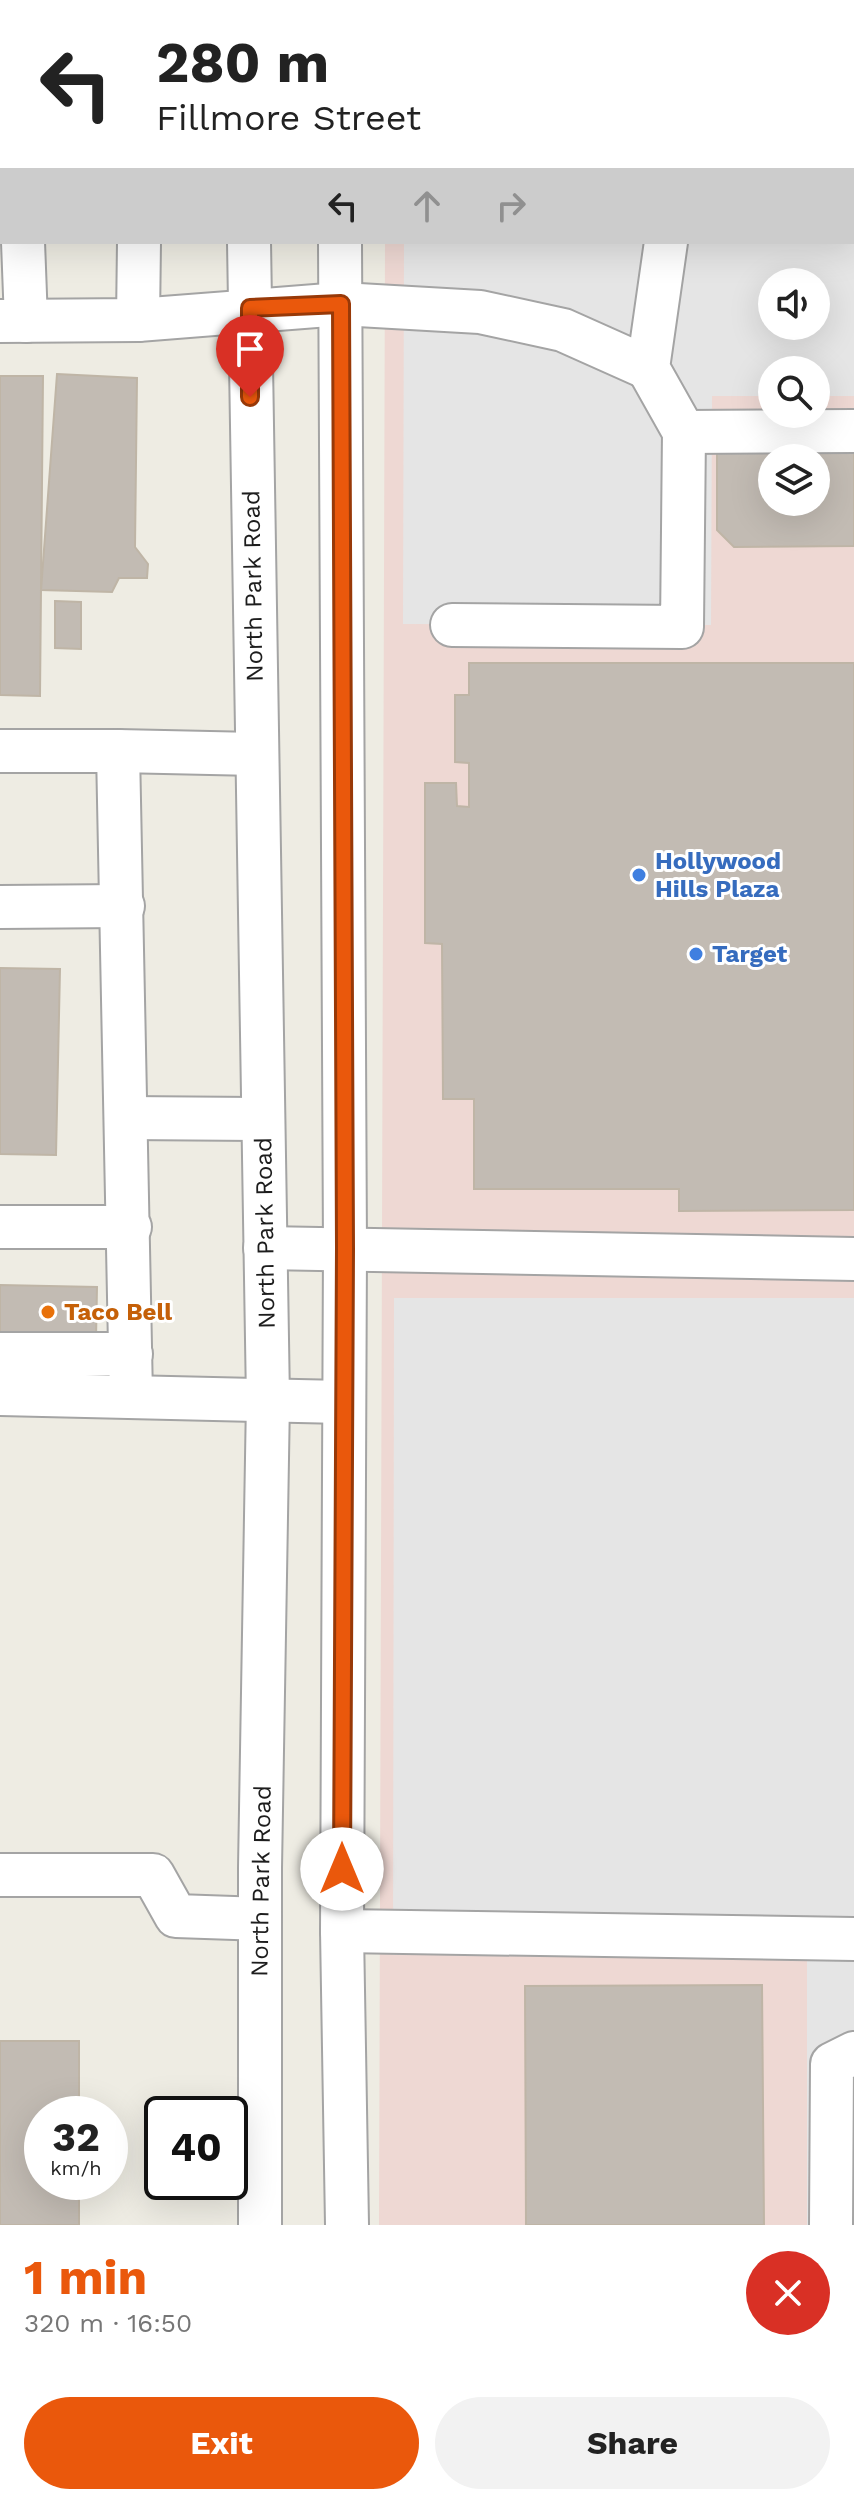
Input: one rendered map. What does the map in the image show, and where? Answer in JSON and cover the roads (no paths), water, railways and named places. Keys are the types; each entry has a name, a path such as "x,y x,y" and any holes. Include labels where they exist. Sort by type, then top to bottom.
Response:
{"street":[{"path":"23,244 13,321 138,320 250,308 341,304 480,312 563,330 648,368 684,432 682,627 452,625"},
{"path":"138,320 139,244"},
{"name":"North Park Road","path":"249,244 268,1400 260,1919 260,2225"},
{"path":"340,244 345,1248 342,1931 347,2225"},
{"path":"648,368 666,244"},
{"path":"684,432 854,431"},
{"path":"0,751 256,754"},
{"path":"118,751 130,1227 131,1396"},
{"path":"0,907 123,906"},
{"path":"126,1118 263,1119"},
{"path":"0,1227 130,1227"},
{"path":"265,1248 854,1259"},
{"path":"0,1354 131,1354"},
{"path":"0,1394 343,1402"},
{"path":"0,1875 153,1875 176,1916 260,1919"},
{"path":"342,1931 854,1939"},
{"path":"831,2225 832,2064 854,2053"}],"place":[{"name":"Hollywood Hills Plaza","path":"639,875"},
{"name":"Target","path":"696,954"},
{"name":"Taco Bell","path":"48,1312"}]}
